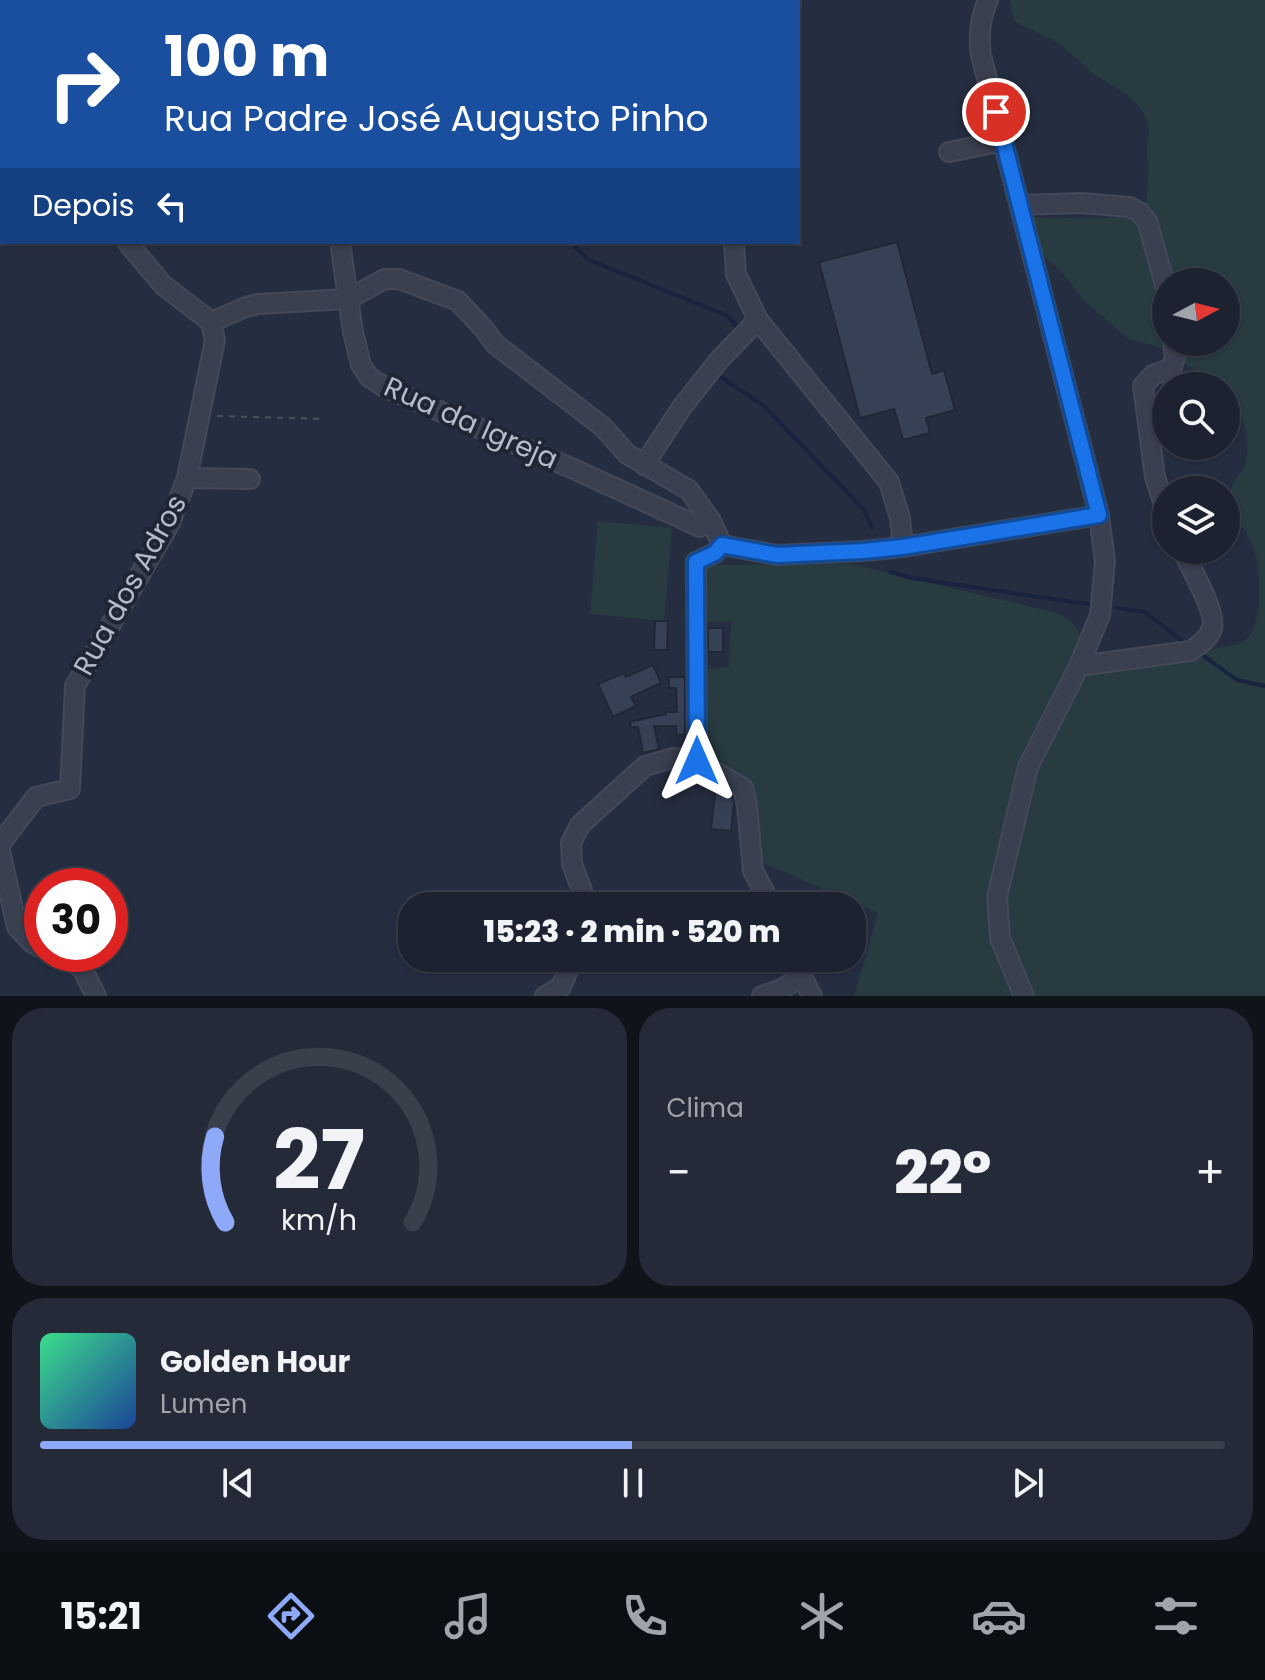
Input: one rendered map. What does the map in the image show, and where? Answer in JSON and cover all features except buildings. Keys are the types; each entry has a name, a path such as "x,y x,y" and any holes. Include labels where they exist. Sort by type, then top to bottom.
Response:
{"street":[{"path":"988,0 980,22 979,39 1099,515 1105,562 1100,615 1079,666 1028,767 997,897 1000,938 1024,996"},
{"path":"949,152 1003,141"},
{"path":"1020,205 1080,203 1130,207 1147,221 1160,268"},
{"path":"129,244 163,285 211,322 258,304 348,299 385,279 399,279 458,301 495,344 603,427 627,454 689,490 711,521 722,545"},
{"name":"Rua da Igreja","path":"340,244 353,332 361,365 369,377 386,388 700,527"},
{"path":"734,244 736,274 758,320 889,482 900,518 903,547"},
{"path":"644,465 682,407 720,359 758,320"},
{"name":"Rua dos Adros","path":"0,847 36,797 70,789 75,686 170,523 187,478 215,340 211,322"},
{"path":"1155,476 1143,386 1153,375 1172,368 1175,356"},
{"path":"187,478 250,479"},
{"path":"722,545 777,555 863,551 1099,515"},
{"path":"697,761 696,562 715,553 722,545"},
{"path":"1079,666 1190,651 1202,643 1212,631 1214,618 1189,564"},
{"path":"582,892 572,864 571,843 580,825 645,766 673,758 697,761 743,788 753,871 764,892"},
{"path":"0,847 17,927 24,934"},
{"path":"84,972 96,996"},
{"path":"545,996 561,987 567,972"},
{"path":"762,996 794,982 796,972"},
{"path":"800,972 812,996"}],"path":[{"path":"200,415 325,419"}],"shaded area":[{"path":"1010,0 1265,0 1265,996 854,996 861,972 866,972 866,954 878,913 866,908 866,892 830,892 759,861 747,786 702,760 701,670 729,667 731,622 701,622 700,565 850,564 1057,613 1074,626 1091,656 1189,655 1240,644 1252,632 1258,612 1258,564 1240,520 1238,476 1248,449 1240,414 1240,372 1196,372 1178,356 1240,356 1240,268 1152,268 1152,345 1124,335 1083,299 1059,269 1036,253 1028,217 1130,215 1142,210 1148,187 1149,131 1142,110 1053,40 1014,21"},
{"path":"598,521 672,528 664,621 590,614"}],"waterway":[{"path":"573,244 587,259 728,316 738,328"},
{"path":"716,374 764,406 864,510 872,528"},
{"path":"891,572 912,578 1094,605"},
{"path":"1117,608 1145,612 1185,643"},
{"path":"1201,654 1237,680 1265,686"}],"route":[{"path":"697,761 696,562 715,553 722,545 777,555 863,551 1099,515 996,112"}]}
